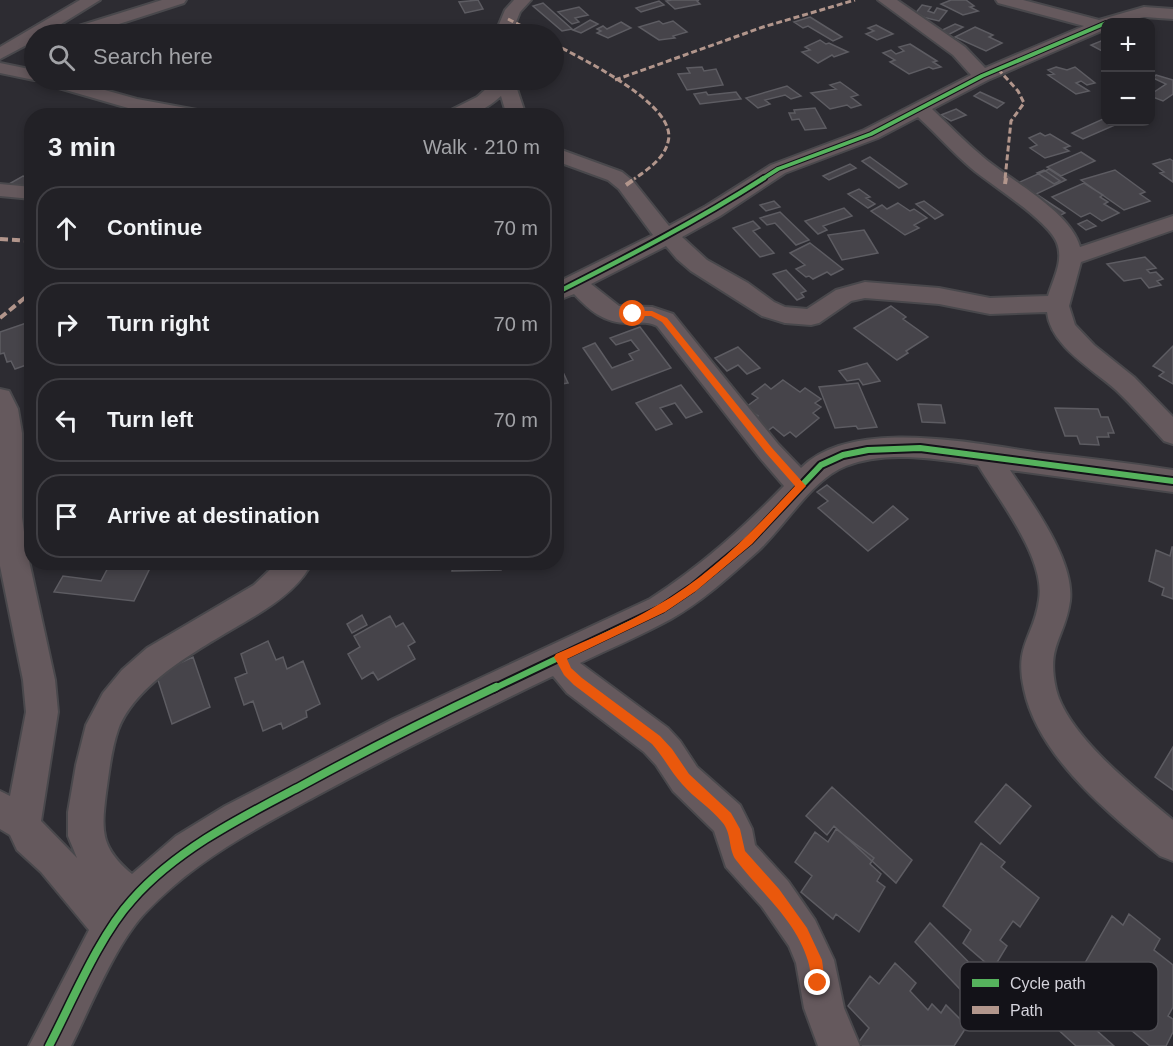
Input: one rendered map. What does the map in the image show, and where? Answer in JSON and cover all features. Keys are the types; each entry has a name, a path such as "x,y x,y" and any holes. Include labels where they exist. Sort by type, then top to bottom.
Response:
{"street":[{"path":"55,24 92,0"},
{"path":"103,24 178,0"},
{"path":"507,24 513,10 523,0"},
{"path":"886,0 959,51 982,76"},
{"path":"1006,0 1101,24"},
{"path":"1153,0 1173,13"},
{"path":"1124,18 1144,12 1173,13"},
{"path":"566,288 713,211 778,169 871,134 982,76 1101,25"},
{"path":"0,59 24,44"},
{"path":"0,59 24,49"},
{"path":"0,59 24,70"},
{"path":"86,90 157,108"},
{"path":"470,108 484,101 496,90"},
{"path":"508,90 514,108"},
{"path":"919,108 944,129 969,155 1055,226 1068,242 1071,258 1057,303 1057,313 1065,329 1125,384 1173,434"},
{"path":"564,157 615,176 626,185 680,251 697,266 724,279 769,309 786,314 812,317 844,295 865,290 939,296 998,306 1057,303"},
{"path":"0,190 24,192"},
{"path":"1071,258 1173,223"},
{"path":"566,288 614,314 652,314 664,320 769,451 801,486"},
{"path":"0,398 6,409 12,519 29,640 39,680 42,712 11,816 54,860 111,927"},
{"path":"49,1046 111,927 132,898 189,849 238,819 405,730 662,609 692,588 749,541 821,465 836,457 861,450 893,448 987,457 1173,481"},
{"path":"987,457 1026,521 1046,558 1054,579 1055,605 1036,661 1038,686 1044,702 1062,733 1104,786 1173,843"},
{"path":"132,898 101,872 93,858 86,836 86,812 93,765 103,725 115,704 133,681 158,658 265,594 290,570"},
{"path":"560,657 567,672 656,740 668,753 685,779 727,818 734,829 739,854 775,894 802,933 815,960 824,1008 840,1046"}],"building":[{"path":"478,0 483,9 465,13 459,2"},
{"path":"699,0 697,1 700,4 675,9 666,1"},
{"path":"951,0 966,0 974,6 970,7 978,11 963,15 941,4"},
{"path":"659,1 664,5 641,12 636,8"},
{"path":"543,3 572,29 564,31 564,24 554,24 533,6"},
{"path":"922,5 931,7 928,11 934,13 937,8 947,11 939,21 914,15"},
{"path":"579,7 588,15 575,18 579,22 572,24 558,12"},
{"path":"810,17 842,37 833,41 808,26 803,28 794,22"},
{"path":"590,20 598,24 581,33 573,30"},
{"path":"659,21 663,24 673,21 687,32 673,36 675,38 659,40 639,27"},
{"path":"621,22 631,28 608,38 597,33 601,31 597,29 603,26 607,29"},
{"path":"955,24 963,27 946,36 938,32"},
{"path":"876,25 893,34 877,40 866,34 874,31 868,28"},
{"path":"975,27 993,35 989,37 1002,43 986,51 955,37"},
{"path":"820,40 848,52 834,57 832,55 818,63 802,52 810,50 805,47"},
{"path":"1101,41 1101,50 1091,45"},
{"path":"910,44 937,61 933,62 941,67 933,69 929,67 909,74 890,62 895,60 883,53 891,50 896,54 904,51 899,47"},
{"path":"702,67 704,71 716,69 723,85 687,90 678,74 690,73 687,68"},
{"path":"1056,67 1067,70 1075,67 1095,83 1087,85 1081,81 1076,83 1089,91 1076,94 1048,75 1054,74 1048,70"},
{"path":"1155,76 1173,80 1173,94 1163,101 1155,98 1155,91 1166,84 1155,79"},
{"path":"840,82 858,95 851,97 861,105 830,109 811,93 836,89 830,85"},
{"path":"787,86 801,96 791,99 785,95 765,100 770,104 758,108 746,98"},
{"path":"706,92 708,95 736,92 741,99 700,104 694,94"},
{"path":"980,92 1004,103 997,108 974,96"},
{"path":"815,108 826,128 805,130 799,119 792,120 789,113 795,113 794,110"},
{"path":"956,109 966,115 951,121 941,115"},
{"path":"1101,120 1101,126 1113,126 1083,139 1072,133"},
{"path":"1040,133 1045,136 1050,134 1070,146 1064,148 1069,151 1045,158 1030,148 1037,145 1029,138"},
{"path":"1081,152 1095,161 1061,176 1047,167"},
{"path":"870,157 907,184 899,188 862,161"},
{"path":"1170,159 1173,161 1173,182 1160,173 1164,172 1153,164"},
{"path":"850,164 856,168 829,180 823,176"},
{"path":"1049,169 1066,180 1036,194 1065,213 1057,217 1011,186"},
{"path":"1044,170 1060,181 1054,184 1037,173"},
{"path":"1115,170 1145,192 1140,194 1150,201 1124,210 1081,180"},
{"path":"23,176 24,176 24,191 9,184"},
{"path":"1084,183 1103,195 1100,197 1108,202 1104,204 1119,213 1102,221 1090,213 1081,217 1052,197"},
{"path":"859,189 875,204 868,208 848,194"},
{"path":"774,201 780,207 766,211 760,205"},
{"path":"924,201 943,215 935,219 916,204"},
{"path":"898,203 910,211 914,209 927,218 914,225 919,228 905,235 871,211 882,205 887,209"},
{"path":"844,208 852,216 823,226 827,230 818,234 805,221"},
{"path":"780,212 809,240 796,245 775,223 767,225 760,218"},
{"path":"1087,220 1096,226 1086,230 1078,224"},
{"path":"753,221 760,228 753,231 774,253 760,257 733,228"},
{"path":"864,230 878,253 842,260 828,235"},
{"path":"810,243 843,269 831,275 827,272 813,279 806,277 796,269 805,265 790,253"},
{"path":"1145,257 1156,268 1147,270 1150,273 1156,272 1163,279 1157,281 1161,285 1149,288 1141,278 1124,281 1107,264"},
{"path":"786,270 806,291 801,293 804,297 797,300 773,274"},
{"path":"891,306 906,317 903,319 928,337 906,351 908,353 897,360 854,328"},
{"path":"24,324 24,366 15,369 11,361 7,362 4,353 0,354 0,332"},
{"path":"640,327 671,368 612,390 583,348 595,343 612,368 633,360 629,354 639,350 631,340 616,345 610,338"},
{"path":"1173,346 1173,384 1159,376 1164,372 1153,366"},
{"path":"738,347 760,368 747,374 738,365 727,371 715,358"},
{"path":"867,363 880,381 863,385 859,379 847,381 839,371"},
{"path":"783,380 800,392 805,388 821,399 815,403 821,407 813,413 819,418 796,437 790,432 784,436 773,427 766,432 751,420 758,416 746,407 758,398 752,394 765,384 771,389"},
{"path":"858,383 877,427 835,428 819,387"},
{"path":"681,385 702,412 686,418 675,403 660,408 672,424 656,430 636,403"},
{"path":"918,404 941,405 945,423 922,422"},
{"path":"1055,408 1098,409 1101,417 1108,417 1114,433 1108,433 1109,437 1097,437 1099,445 1080,444 1077,436 1065,436"},
{"path":"827,485 873,523 893,506 908,519 868,551 818,508 828,501 817,492"},
{"path":"1172,547 1173,599 1162,595 1164,588 1149,581 1156,550 1170,556"},
{"path":"107,570 149,570 134,601 54,592 63,576 101,581"},
{"path":"452,570 501,570 452,571"},
{"path":"362,615 367,625 352,633 347,624"},
{"path":"390,616 396,627 403,623 415,642 408,646 415,659 378,680 373,672 362,679 348,654 360,647 354,636"},
{"path":"268,641 276,660 283,657 287,669 303,661 320,704 306,711 307,717 283,729 281,723 263,731 253,701 244,705 235,678 247,673 241,654"},
{"path":"193,657 210,707 172,724 156,674"},
{"path":"1173,747 1173,790 1155,777"},
{"path":"1006,784 1031,806 1000,844 975,822"},
{"path":"832,787 912,860 896,883 834,826 827,835 806,816"},
{"path":"836,829 874,858 870,864 881,874 877,881 885,887 859,932 836,914 833,919 801,892 812,876 795,862 815,832 828,842"},
{"path":"981,843 1005,862 1001,867 1039,898 1020,927 1013,921 1000,940 1007,946 997,962 985,962 963,943 971,930 943,906"},
{"path":"1129,914 1160,939 1154,950 1173,965 1173,1007 1168,1016 1173,1019 1173,1032 1166,1046 1150,1046 1132,1031 1158,1031 1158,962 1086,962 1112,916 1123,925"},
{"path":"930,923 969,962 960,962 960,989 915,942"},
{"path":"895,963 916,983 910,991 928,1010 932,1004 941,1013 946,1005 960,1019 960,1031 964,1031 954,1046 856,1046 869,1028 848,1006 870,976 879,984"},
{"path":"1060,1031 1097,1031 1114,1046 1076,1046"}],"marked path":[{"path":"615,80 763,27 855,0"},
{"path":"508,19 518,24"},
{"path":"564,50 638,94 654,106 664,118 669,130 668,143 661,156 647,170 626,185"},
{"path":"998,69 1018,91 1024,103 1011,121 1005,184"},
{"path":"0,239 24,240"},
{"path":"0,318 24,298"}],"cycle path":[{"path":"564,289 713,211 778,169 871,134 982,76 1101,25"},
{"path":"49,1046 111,927 132,899 189,849 238,819 405,730 661,609 692,588 749,541 821,465 843,455 868,450 920,448 1173,481"}],"route":[{"path":"633,314 652,314 664,320 769,451 801,486 749,541 692,588 662,609 560,657 567,672 593,695 656,740 668,753 685,779 727,818 734,829 735,844 739,854 775,894 802,933 815,960 818,983"}]}
